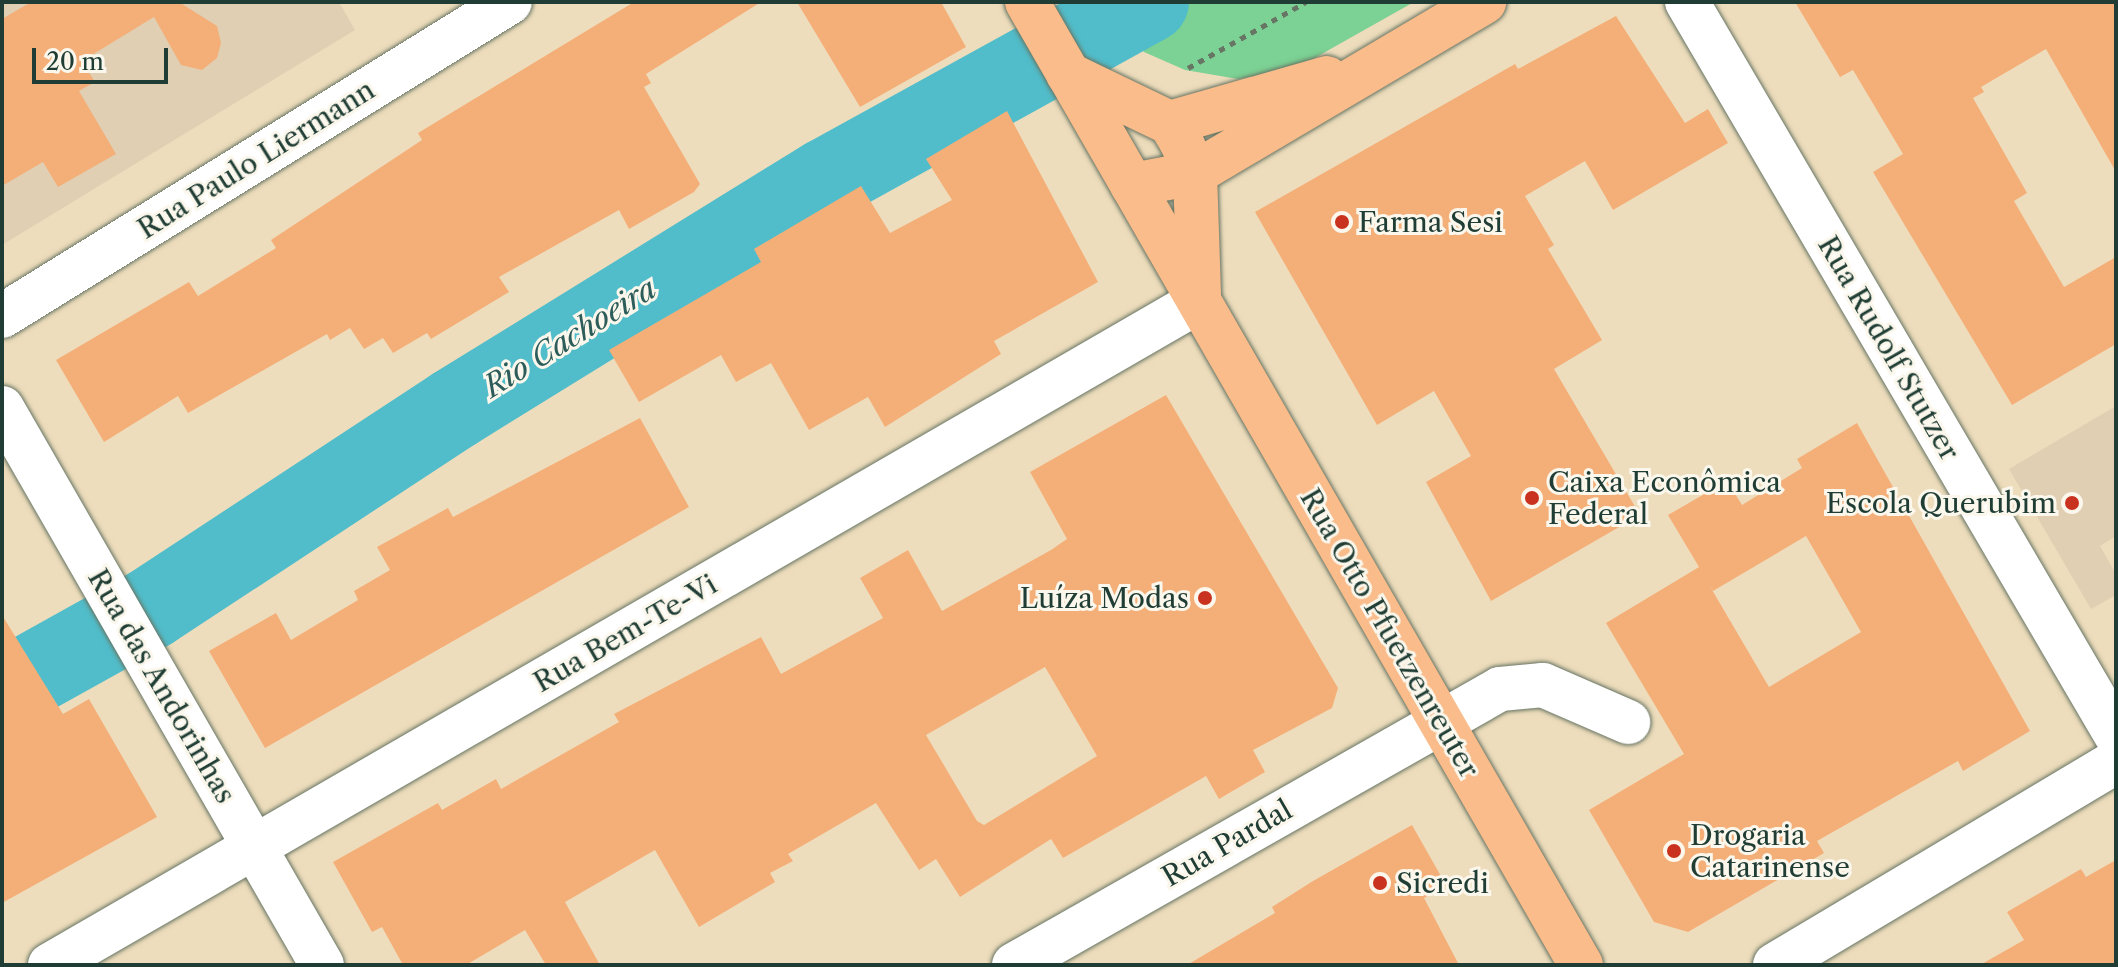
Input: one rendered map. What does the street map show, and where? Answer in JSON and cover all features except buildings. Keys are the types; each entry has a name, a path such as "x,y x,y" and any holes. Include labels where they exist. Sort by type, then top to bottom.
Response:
{"main road":[{"path":"1132,185 1195,173 1484,2"},
{"name":"Rua Otto Pfuetzenreuter","path":"1036,18 1581,965"},
{"path":"1068,74 1170,123 1383,61"},
{"path":"1132,185 1170,123"},
{"name":"Rua Otto Pfuetzenreuter","path":"1170,123 1195,173 1199,301"}],"street":[{"name":"Rua Paulo Liermann","path":"2,316 510,2"},
{"name":"Rua Rudolf Stutzer","path":"1687,2 2116,735"},
{"name":"Rua Bem-Te-Vi","path":"50,965 1199,301"},
{"name":"Rua das Andorinhas","path":"2,408 322,965"},
{"name":"Rua Pardal","path":"1014,965 1440,720 1500,689 1543,685 1628,722"},
{"path":"1775,965 2116,762"}],"shaded area":[{"path":"2,2 339,2 355,30 2,245"},
{"name":"Escola Querubim","path":"2116,406 2116,536 2100,546 2116,574 2116,595 2091,609 2009,469"}],"green space":[{"path":"1148,2 1414,2 1295,69 1238,79 1185,70 1144,52 1116,21"}],"waterway":[{"name":"Rio Cachoeira","path":"2,691 151,608 454,409 825,180 1148,2"}],"place":[{"name":"Farma Sesi","path":"1342,222"},
{"name":"Caixa Econômica Federal","path":"1532,498"},
{"name":"Escola Querubim","path":"2072,503"},
{"name":"Luíza Modas","path":"1205,598"},
{"name":"Drogaria Catarinense","path":"1674,851"},
{"name":"Sicredi","path":"1380,883"}]}
